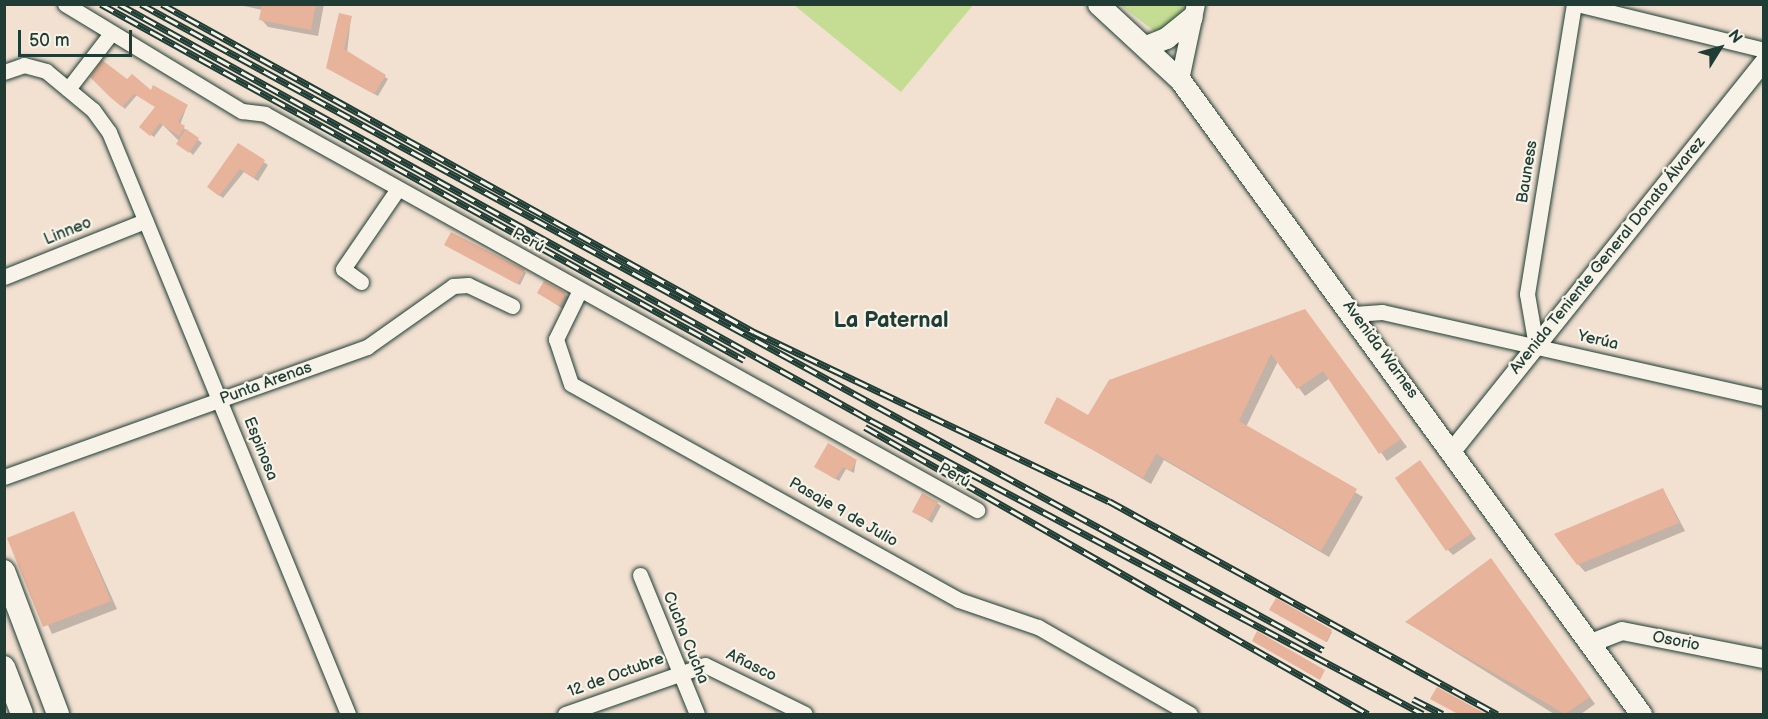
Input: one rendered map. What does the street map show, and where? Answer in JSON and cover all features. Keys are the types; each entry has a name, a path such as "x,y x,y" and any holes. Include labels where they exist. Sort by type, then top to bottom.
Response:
{"main road":[{"name":"Avenida Warnes","path":"1098,4 1146,46 1180,80 1454,450 1641,714"},
{"path":"1146,46 1166,38 1194,11"},
{"path":"4,571 58,714"},
{"path":"4,667 14,706"}],"street":[{"name":"Perú","path":"64,4 110,36 580,290 977,510"},
{"path":"1576,4 1764,50"},
{"name":"Bauness","path":"1536,346 1527,294 1576,4"},
{"path":"1180,80 1194,11"},
{"path":"4,72 35,66 68,89 110,36"},
{"name":"Avenida Teniente General Donato Álvarez","path":"1454,450 1764,62"},
{"name":"Espinosa","path":"68,89 109,132 348,714"},
{"path":"361,282 343,269 397,190"},
{"name":"Linneo","path":"4,277 145,221"},
{"name":"Punta Arenas","path":"4,477 367,347 453,286 468,285 512,306"},
{"name":"Pasaje 9 de Julio","path":"580,290 556,339 571,384 959,600 1038,627 1190,714"},
{"name":"Yerúa","path":"1354,314 1382,312 1764,398"},
{"name":"Cucha Cucha","path":"640,575 696,714"},
{"name":"Osorio","path":"1591,644 1622,631 1764,659"},
{"name":"Añasco","path":"679,672 705,665 805,714"},
{"name":"12 de Octubre","path":"565,714 679,672"}],"green space":[{"path":"794,5 973,5 901,92"},
{"path":"1120,5 1183,5 1181,16 1157,33"}],"building":[{"path":"262,4 316,4 311,30 259,20"},
{"path":"339,13 352,16 344,49 386,75 374,94 326,68"},
{"path":"102,60 127,79 132,74 151,90 153,85 188,105 178,122 185,126 179,136 160,123 150,136 139,127 155,107 134,94 122,107 110,97 90,77"},
{"path":"186,129 199,138 189,153 176,144"},
{"path":"238,143 265,160 254,178 240,169 219,196 207,187"},
{"path":"451,232 525,270 517,284 444,245"},
{"path":"544,281 566,293 559,306 537,293"},
{"path":"1305,309 1401,439 1379,454 1323,371 1297,389 1271,354 1239,421 1357,489 1321,551 1156,454 1143,478 1044,423 1057,397 1088,415 1109,380"},
{"path":"828,443 857,460 851,471 843,467 835,479 814,467"},
{"path":"1420,460 1472,533 1446,551 1395,478"},
{"path":"1663,488 1679,523 1577,565 1554,534"},
{"path":"922,493 938,502 928,520 912,512"},
{"path":"74,511 111,601 43,627 7,538"},
{"path":"1491,558 1590,697 1565,714 1405,622"},
{"path":"1276,598 1332,630 1326,642 1269,610"},
{"path":"1257,631 1325,670 1320,680 1252,641"},
{"path":"1437,687 1486,714 1458,714 1430,699"}],"railway":[{"path":"101,4 744,360"},
{"path":"119,4 870,420 1423,714"},
{"path":"141,4 1323,650"},
{"path":"162,4 754,332 1109,501 1497,714"},
{"path":"865,427 1368,714"},
{"path":"1413,699 1442,714"}],"district":[{"name":"La Paternal","path":"891,321"}]}
